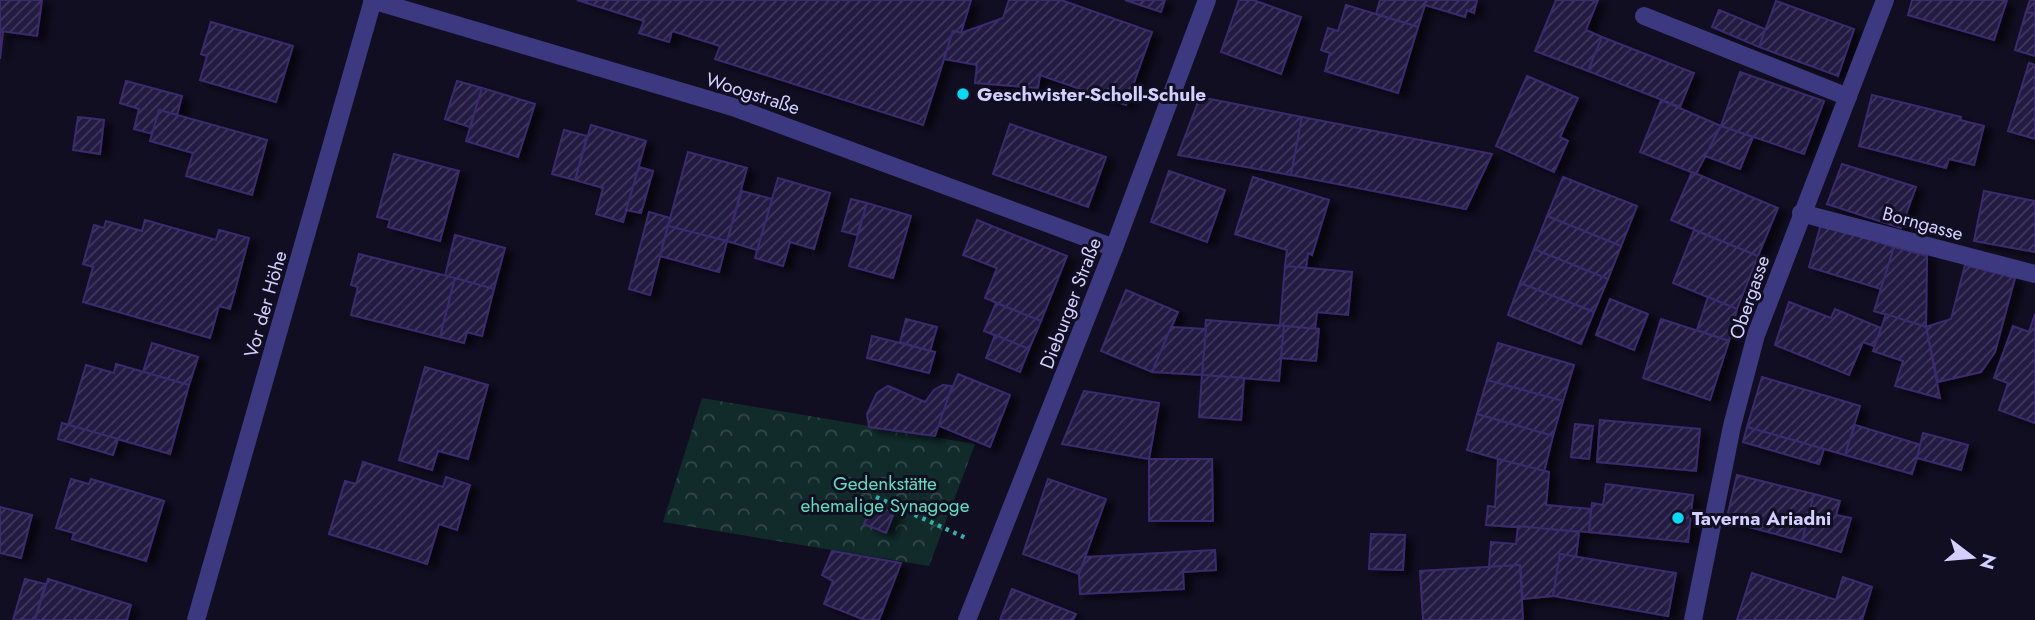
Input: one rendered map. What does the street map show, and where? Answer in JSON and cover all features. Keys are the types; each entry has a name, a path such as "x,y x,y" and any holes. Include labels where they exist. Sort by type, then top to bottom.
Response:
{"street":[{"name":"Woogstraße","path":"373,0 733,107 1114,248"},
{"name":"Vor der Höhe","path":"196,620 373,0"},
{"name":"Dieburger Straße","path":"967,620 1114,248 1207,0"},
{"name":"Obergasse","path":"1693,620 1735,413 1756,335 1885,0"},
{"path":"1644,16 1848,97"},
{"name":"Borngasse","path":"1801,213 2035,274"}],"path":[{"path":"876,497 933,522"}],"green space":[{"name":"Gedenkstätte ehemalige Synagoge","path":"702,398 975,444 929,566 663,522"}],"building":[{"path":"0,0 42,0 37,36 0,31"},
{"path":"577,0 971,0 961,33 953,31 923,125 715,59 720,46 672,31 669,42 639,33 644,21"},
{"path":"1009,0 1061,0 1152,32 1126,105 1040,75 1038,88 975,83 977,65 944,59 953,31 961,33 1003,18"},
{"path":"1125,0 1165,0 1161,12"},
{"path":"1239,0 1253,0 1301,17 1281,74 1221,52"},
{"path":"1380,0 1477,0 1474,13 1467,10 1465,17 1425,5 1418,27 1376,14"},
{"path":"1556,0 1598,0 1586,30 1602,37 1588,71 1535,51"},
{"path":"1912,0 2007,0 1994,40 1908,15"},
{"path":"2030,0 2035,0 2035,14 2026,12"},
{"path":"1776,1 1854,29 1838,76 1759,47"},
{"path":"1346,5 1418,27 1398,93 1325,71 1330,53 1321,50 1328,28 1338,31"},
{"path":"1719,10 1765,29 1759,47 1712,27"},
{"path":"2026,12 2035,14 2035,56 2015,50"},
{"path":"211,22 293,46 276,102 200,80 207,56 201,54"},
{"path":"0,31 3,32 0,59"},
{"path":"1602,37 1694,73 1680,107 1588,71"},
{"path":"2029,63 2035,65 2035,139 2008,131"},
{"path":"1740,72 1824,101 1804,154 1721,126"},
{"path":"1527,76 1578,98 1560,137 1568,141 1554,172 1496,146"},
{"path":"126,81 182,96 177,115 159,110 153,134 134,129 139,109 120,103"},
{"path":"457,81 482,88 470,127 445,119"},
{"path":"482,88 535,104 518,157 466,141"},
{"path":"1872,95 1961,117 1960,120 1984,126 1974,165 1949,159 1946,168 1859,146"},
{"path":"1200,97 1302,117 1291,175 1178,155"},
{"path":"1661,100 1721,126 1696,174 1640,152"},
{"path":"159,110 267,140 252,195 186,176 193,153 150,141"},
{"path":"78,117 104,120 100,154 73,150"},
{"path":"1302,117 1492,154 1466,209 1291,175"},
{"path":"1010,124 1106,157 1088,207 993,174"},
{"path":"591,125 646,141 623,222 596,214 603,188 575,180"},
{"path":"1721,126 1753,137 1740,169 1705,156"},
{"path":"564,130 587,136 575,180 552,174"},
{"path":"688,152 747,168 727,241 668,226"},
{"path":"394,154 459,171 440,241 388,227 390,220 377,217"},
{"path":"1842,164 1916,187 1901,228 1827,204"},
{"path":"639,167 653,171 641,213 626,210"},
{"path":"1169,171 1225,190 1207,242 1151,222"},
{"path":"1692,172 1778,208 1758,256 1671,220"},
{"path":"1253,177 1329,200 1312,255 1308,253 1306,268 1285,266 1287,250 1235,234"},
{"path":"1563,177 1637,206 1621,246 1547,216"},
{"path":"778,178 830,193 814,249 790,242 783,266 755,258"},
{"path":"742,191 772,199 757,250 727,241"},
{"path":"1984,191 2035,201 2035,252 1974,241"},
{"path":"851,199 867,203 857,235 842,231"},
{"path":"867,203 911,216 893,278 849,266"},
{"path":"649,212 670,218 650,295 629,289"},
{"path":"1547,216 1621,246 1608,279 1534,249"},
{"path":"145,220 216,240 219,230 249,238 230,309 219,306 210,338 83,302 93,267 83,264 94,225 104,228 106,221 142,231"},
{"path":"977,220 1067,256 1041,321 985,298 997,268 963,255"},
{"path":"1821,224 1894,247 1881,289 1809,267"},
{"path":"668,226 727,241 719,272 660,256"},
{"path":"1694,230 1758,256 1737,309 1673,283"},
{"path":"455,235 505,248 494,289 445,276"},
{"path":"1894,247 1927,256 1926,327 1874,311"},
{"path":"1534,249 1608,279 1594,312 1520,283"},
{"path":"359,254 455,278 440,337 351,315 358,287 351,285"},
{"path":"1965,265 2015,278 1995,352 1981,372 1938,382 1926,327 1951,319"},
{"path":"1285,266 1352,272 1348,315 1317,312 1315,329 1280,325"},
{"path":"455,278 494,289 482,336 467,332 464,343 440,337"},
{"path":"1520,283 1594,312 1581,344 1508,315"},
{"path":"1126,290 1178,312 1152,372 1101,351"},
{"path":"1708,297 1737,309 1729,341 1697,330"},
{"path":"1610,299 1648,314 1634,350 1596,335"},
{"path":"1789,302 1831,318 1835,309 1881,328 1874,346 1863,342 1849,375 1775,345"},
{"path":"996,303 1041,321 1029,349 984,331"},
{"path":"1886,314 1926,327 1940,398 1895,386 1903,361 1873,351"},
{"path":"2035,314 2035,423 1999,410 2008,383 1994,378 2013,326 2029,332"},
{"path":"906,319 937,327 930,351 900,342"},
{"path":"1661,319 1729,341 1710,400 1643,378"},
{"path":"1206,320 1284,326 1279,381 1202,375"},
{"path":"1284,326 1319,329 1316,361 1281,358"},
{"path":"1171,327 1206,329 1202,375 1152,372"},
{"path":"995,335 1029,349 1020,372 986,358"},
{"path":"872,336 935,352 929,373 867,358"},
{"path":"152,343 198,357 189,385 143,372"},
{"path":"1498,343 1574,365 1563,401 1487,380"},
{"path":"116,364 189,385 170,454 68,425 86,365 114,373"},
{"path":"425,367 488,385 468,459 438,451 432,470 399,460"},
{"path":"958,374 1010,395 990,447 937,425"},
{"path":"1202,375 1244,378 1241,420 1199,417"},
{"path":"1762,377 1860,406 1845,455 1747,427"},
{"path":"1487,380 1563,401 1553,436 1477,414"},
{"path":"943,385 952,386 935,436 869,427 867,414 877,393 888,386 925,402 934,390"},
{"path":"1084,391 1159,403 1149,459 1062,444"},
{"path":"1477,414 1553,436 1544,472 1467,450"},
{"path":"1600,420 1700,429 1696,471 1597,462"},
{"path":"62,423 118,439 113,455 58,439"},
{"path":"1575,424 1593,426 1589,459 1571,457"},
{"path":"1855,425 1921,445 1912,474 1845,455"},
{"path":"1747,427 1824,449 1819,464 1743,442"},
{"path":"1923,433 1968,445 1961,470 1917,458"},
{"path":"1149,459 1212,459 1213,521 1149,521"},
{"path":"1498,459 1549,472 1546,505 1591,509 1589,532 1486,525 1488,506 1495,507"},
{"path":"363,462 443,487 446,477 470,485 457,530 439,524 427,564 329,534 345,481 356,484"},
{"path":"1737,475 1814,494 1802,541 1726,521"},
{"path":"71,479 89,484 91,479 164,501 146,561 72,539 74,533 56,528"},
{"path":"1048,479 1106,499 1079,574 1023,554"},
{"path":"1606,484 1693,495 1688,542 1589,532 1592,503 1603,505"},
{"path":"1814,494 1840,501 1836,515 1851,518 1841,552 1802,541"},
{"path":"873,504 894,513 886,533 864,524"},
{"path":"0,507 32,515 21,558 0,553"},
{"path":"1518,526 1579,532 1576,557 1560,554 1553,596 1523,599 1520,565 1489,567 1491,542 1516,544"},
{"path":"1371,534 1405,535 1403,570 1369,569"},
{"path":"1215,550 1216,570 1183,572 1184,589 1080,594 1079,574 1086,557"},
{"path":"832,551 901,563 879,620 865,620 824,604 833,581 822,575"},
{"path":"1560,554 1676,573 1668,616 1553,596"},
{"path":"1520,565 1523,620 1423,620 1420,571"},
{"path":"1752,573 1836,600 1843,577 1872,587 1862,620 1737,620"},
{"path":"25,579 45,584 35,620 13,620"},
{"path":"48,579 131,605 127,620 35,620"},
{"path":"1012,589 1076,614 1073,620 1000,620"}],"place":[{"name":"Geschwister-Scholl-Schule","path":"963,94"},
{"name":"Taverna Ariadni","path":"1678,518"}]}
